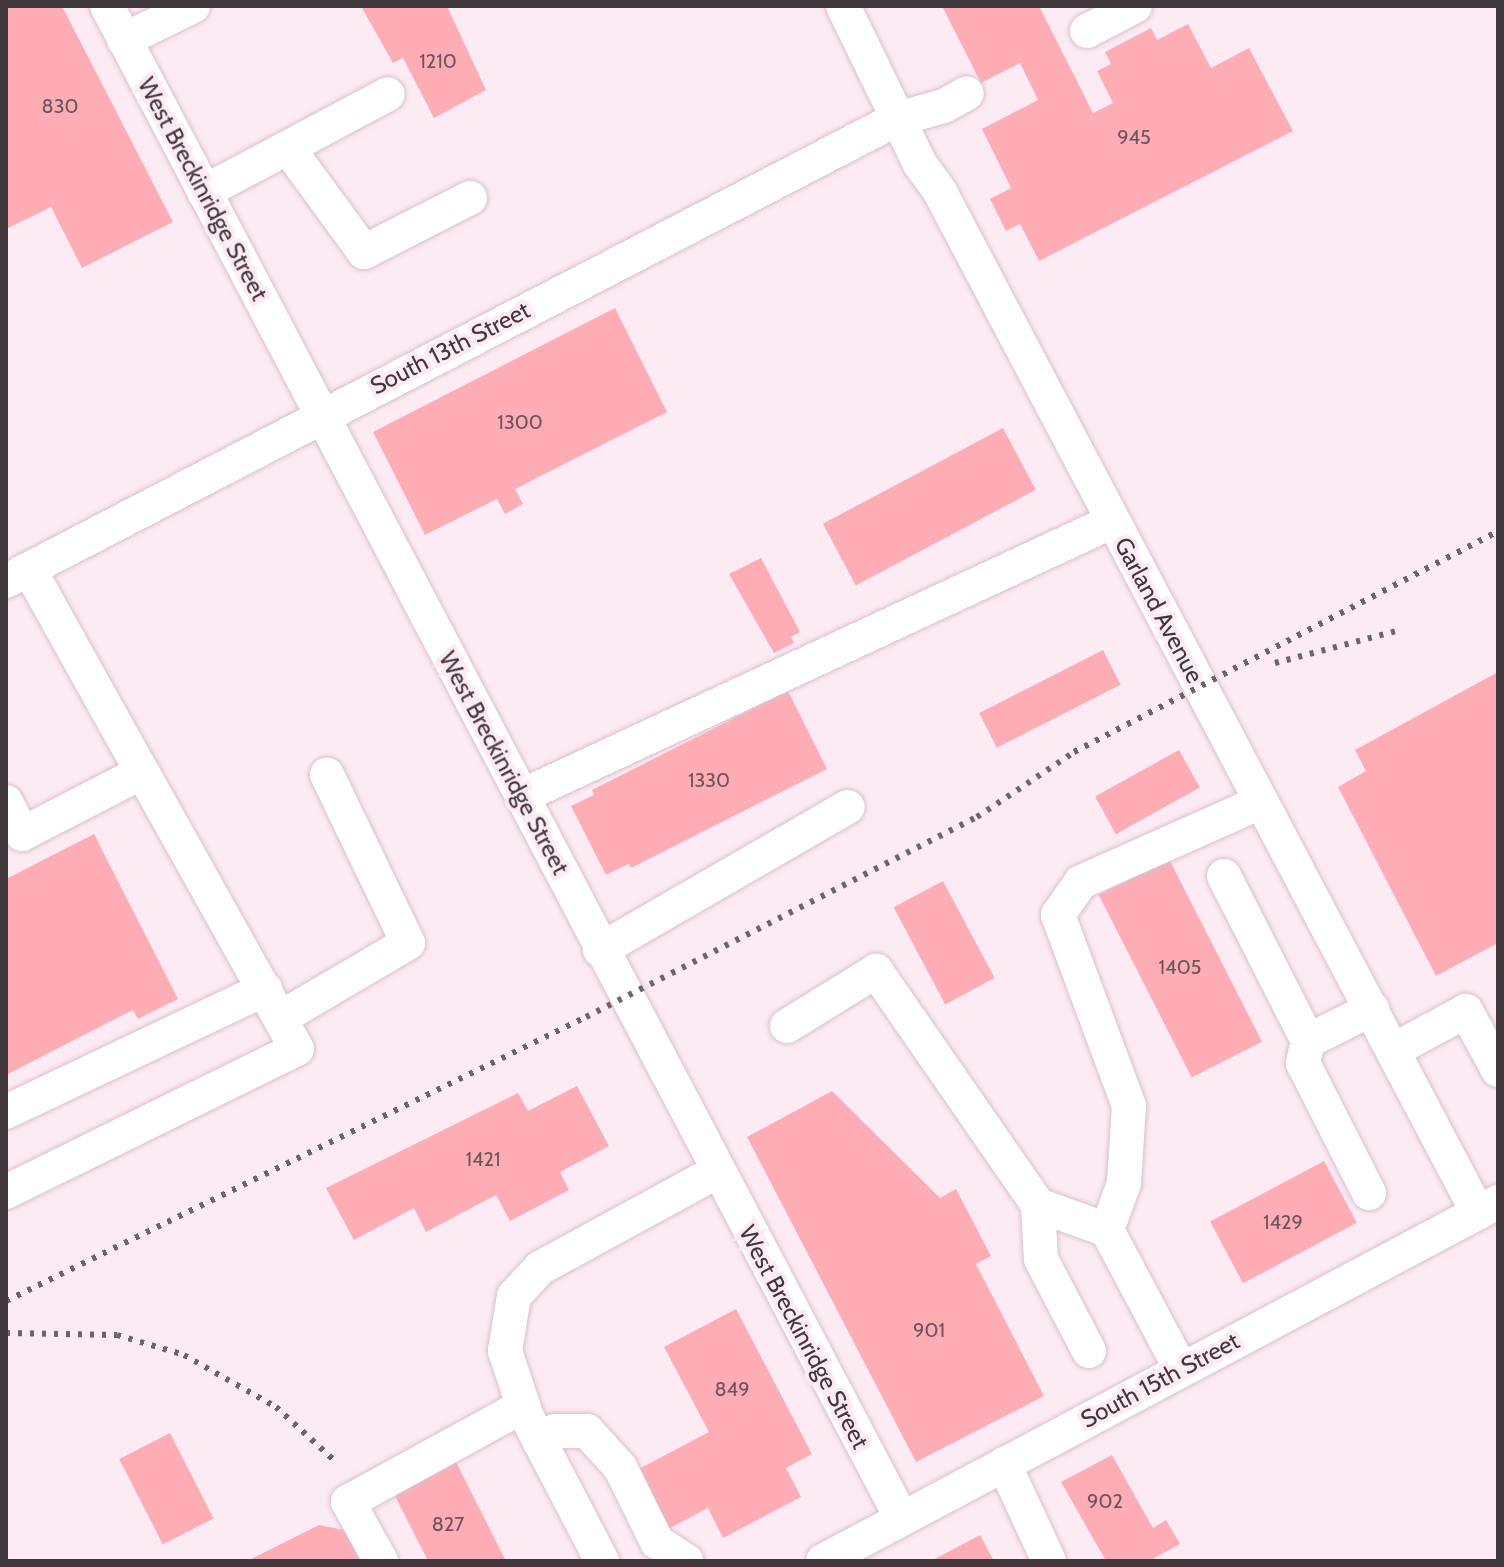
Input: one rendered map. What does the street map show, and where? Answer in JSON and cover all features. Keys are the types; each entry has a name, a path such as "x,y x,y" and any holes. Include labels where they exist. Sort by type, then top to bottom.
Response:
{"street":[{"name":"West Breckinridge Street","path":"107,6 600,950 902,1519"},
{"path":"124,40 193,6"},
{"name":"Garland Avenue","path":"843,6 897,119 1394,1050 1488,1207"},
{"path":"1087,31 1135,6"},
{"name":"South 13th Street","path":"18,575 320,414 897,119 944,106 967,93"},
{"path":"204,192 388,94"},
{"path":"288,148 364,252 470,198"},
{"path":"522,796 1113,521"},
{"path":"6,1192 297,1049 142,772 18,575"},
{"path":"6,802 22,834 142,772"},
{"path":"6,1112 273,1003 408,943 327,775"},
{"path":"1107,1230 1124,1183 1129,1106 1058,915 1081,882 1261,802"},
{"path":"600,950 848,807"},
{"path":"1224,876 1308,1041 1303,1063 1369,1193"},
{"path":"787,1026 876,971 1038,1205 1041,1259 1089,1351"},
{"path":"1308,1041 1372,1009"},
{"path":"1394,1050 1466,1011 1498,1070"},
{"path":"602,1561 523,1406 505,1351 514,1296 540,1268 718,1171"},
{"path":"1038,1205 1107,1230 1181,1369"},
{"name":"South 15th Street","path":"823,1561 1488,1207"},
{"path":"381,1561 348,1502 523,1406"},
{"path":"539,1441 555,1431 587,1431 620,1467 657,1542 686,1561"},
{"path":"1004,1464 1049,1561"}],"building":[{"path":"6,6 62,6 173,222 82,268 51,207 6,229"},
{"path":"361,6 447,6 486,90 434,118 403,58 393,63"},
{"path":"942,6 1039,6 1093,113 1113,103 1097,71 1111,64 1105,52 1151,28 1157,40 1188,24 1211,68 1249,48 1293,131 1039,261 1020,224 1006,231 990,199 1011,188 982,129 1038,100 1020,63 981,83"},
{"path":"615,308 667,412 515,489 523,504 505,514 497,499 425,535 373,432"},
{"path":"1003,428 1036,490 856,586 823,524"},
{"path":"761,558 800,632 791,637 794,643 774,653 729,574"},
{"path":"1103,650 1121,685 997,748 979,713"},
{"path":"1498,672 1498,943 1436,976 1338,787 1366,771 1355,750"},
{"path":"788,691 827,769 631,868 629,864 606,875 571,806 594,795 592,790"},
{"path":"1179,750 1200,788 1116,834 1095,797"},
{"path":"94,834 178,999 138,1019 133,1010 6,1075 6,879"},
{"path":"1169,859 1262,1042 1192,1078 1099,895"},
{"path":"943,881 995,978 945,1004 894,907"},
{"path":"577,1086 609,1146 560,1172 569,1190 510,1221 496,1195 426,1232 414,1208 354,1240 326,1188 518,1093 528,1111"},
{"path":"832,1091 940,1198 956,1189 991,1256 976,1264 1044,1396 916,1462 747,1137"},
{"path":"1324,1161 1357,1223 1243,1283 1210,1222"},
{"path":"736,1309 812,1454 786,1468 801,1497 723,1538 708,1508 668,1529 637,1470 709,1432 664,1347"},
{"path":"170,1433 214,1519 163,1544 119,1459"},
{"path":"1112,1455 1153,1528 1166,1520 1180,1544 1149,1561 1106,1561 1061,1482"},
{"path":"453,1456 506,1561 428,1561 391,1488"},
{"path":"319,1525 344,1530 360,1561 247,1561"},
{"path":"980,1535 994,1561 931,1561"}],"railway":[{"path":"6,1301 586,1017 977,817 1074,752 1498,531"},
{"path":"1275,663 1400,630"},
{"path":"6,1333 117,1335 184,1355 276,1407 336,1462"}]}
